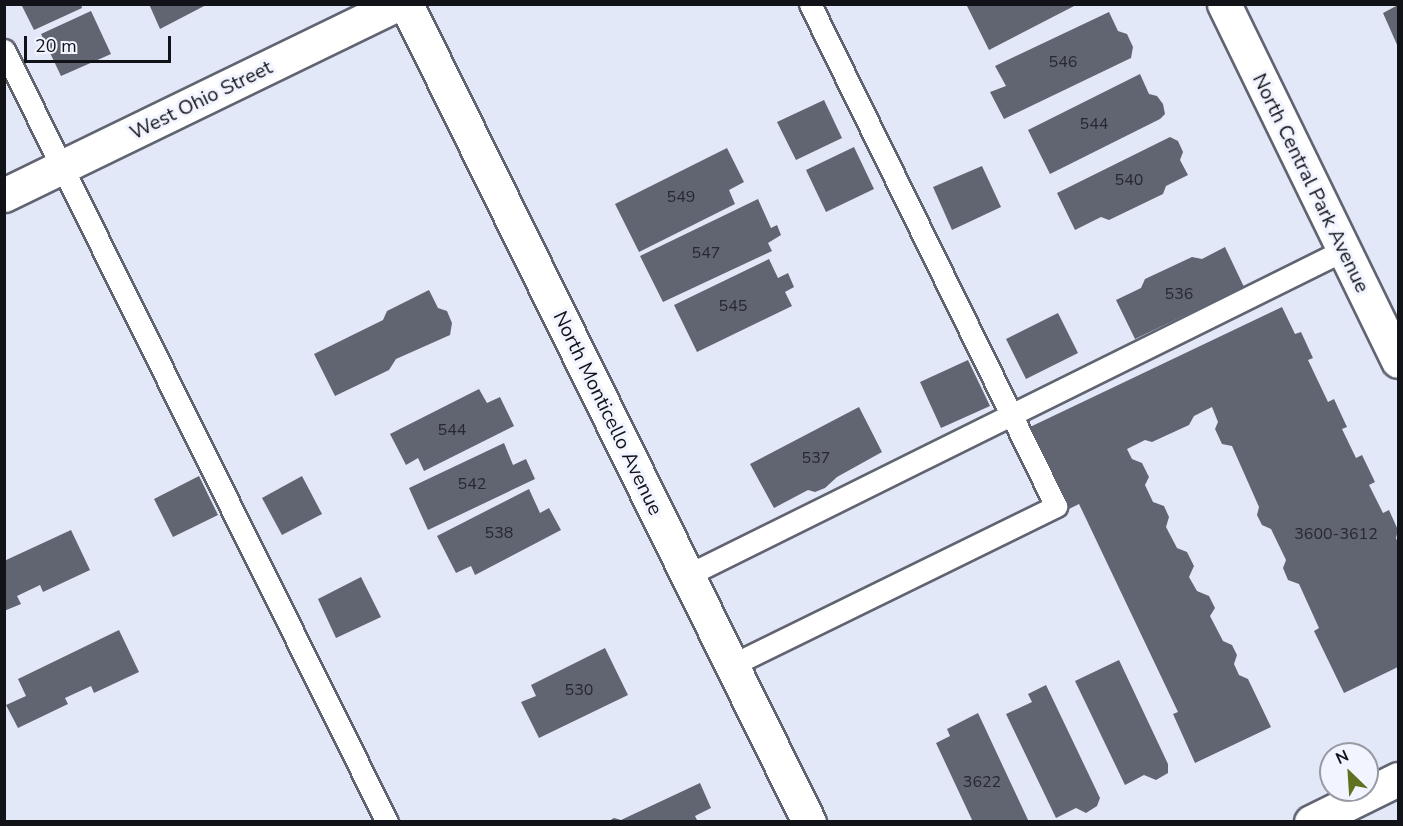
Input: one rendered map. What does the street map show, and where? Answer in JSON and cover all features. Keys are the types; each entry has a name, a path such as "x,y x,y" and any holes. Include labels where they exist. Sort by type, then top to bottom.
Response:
{"street":[{"name":"West Ohio Street","path":"4,195 398,4"},
{"name":"North Monticello Avenue","path":"406,4 809,822"},
{"name":"North Central Park Avenue","path":"1224,4 1398,362"},
{"path":"1311,822 1398,779"}],"lane":[{"path":"732,665 1056,506 810,4"},
{"path":"4,50 387,822"},
{"path":"688,575 1344,250"}],"building":[{"path":"21,4 81,4 82,8 34,30"},
{"path":"149,4 208,4 160,29"},
{"path":"966,4 1078,4 989,50"},
{"path":"1398,5 1398,47 1383,13"},
{"path":"91,11 111,54 61,76 41,34"},
{"path":"1109,12 1118,31 1127,34 1133,47 1131,58 1004,119 990,92 1006,86 995,66"},
{"path":"1140,74 1149,94 1157,96 1163,104 1165,114 1160,119 1050,174 1028,130"},
{"path":"824,100 842,138 796,160 777,122"},
{"path":"1170,137 1178,141 1183,152 1180,160 1188,175 1166,186 1163,194 1109,220 1101,217 1075,230 1057,193"},
{"path":"854,147 874,189 826,212 806,170"},
{"path":"727,148 744,182 729,190 735,204 639,252 615,204"},
{"path":"982,166 1001,207 952,230 933,187"},
{"path":"758,199 771,228 777,225 781,235 768,243 772,251 663,302 640,256"},
{"path":"1225,247 1244,287 1135,339 1116,300 1141,288 1145,279 1192,257 1202,259"},
{"path":"769,259 778,278 788,273 794,287 785,292 792,306 697,352 674,305"},
{"path":"429,290 438,308 447,311 452,323 450,335 396,359 389,370 335,396 314,354 383,320 387,311"},
{"path":"1282,307 1295,334 1301,332 1313,358 1308,360 1328,402 1334,399 1347,427 1342,429 1356,458 1362,455 1375,482 1369,485 1383,513 1389,510 1398,530 1396,538 1398,543 1398,667 1344,693 1314,631 1319,628 1299,584 1288,580 1283,568 1286,560 1271,529 1262,525 1257,515 1259,507 1232,446 1222,444 1215,429 1218,422 1212,407 1194,416 1189,425 1152,442 1145,440 1127,449 1132,459 1142,463 1149,477 1145,485 1153,502 1164,506 1169,517 1166,527 1177,548 1187,552 1194,566 1189,577 1197,591 1209,596 1215,608 1210,616 1223,641 1232,645 1237,655 1234,664 1239,675 1248,679 1271,727 1195,763 1173,714 1178,712 1079,504 1069,509 1030,427"},
{"path":"1058,313 1078,353 1026,379 1006,339"},
{"path":"968,360 990,406 941,428 920,382"},
{"path":"479,389 487,403 500,397 514,426 424,471 418,458 406,465 390,434"},
{"path":"859,407 882,452 837,477 825,488 815,492 808,490 774,508 750,464"},
{"path":"504,443 513,465 526,459 535,479 428,530 409,488"},
{"path":"199,476 218,515 173,537 154,499"},
{"path":"302,476 322,514 282,535 262,498"},
{"path":"529,489 540,513 549,508 561,530 475,575 471,566 456,573 437,536"},
{"path":"71,530 90,570 43,592 40,585 17,596 21,604 4,611 4,561"},
{"path":"361,577 381,617 336,638 318,599"},
{"path":"119,630 139,672 94,693 91,686 65,698 68,704 18,728 6,705 26,696 18,679"},
{"path":"605,648 628,695 539,738 521,702 536,696 531,685"},
{"path":"1119,660 1168,764 1168,773 1156,780 1144,775 1125,785 1075,681"},
{"path":"1046,685 1100,798 1097,806 1086,813 1076,808 1056,818 1006,714 1032,702 1028,694"},
{"path":"978,713 1029,822 973,822 936,743 950,736 947,729"},
{"path":"700,783 711,808 695,816 698,822 607,822 614,818 621,820"}]}
